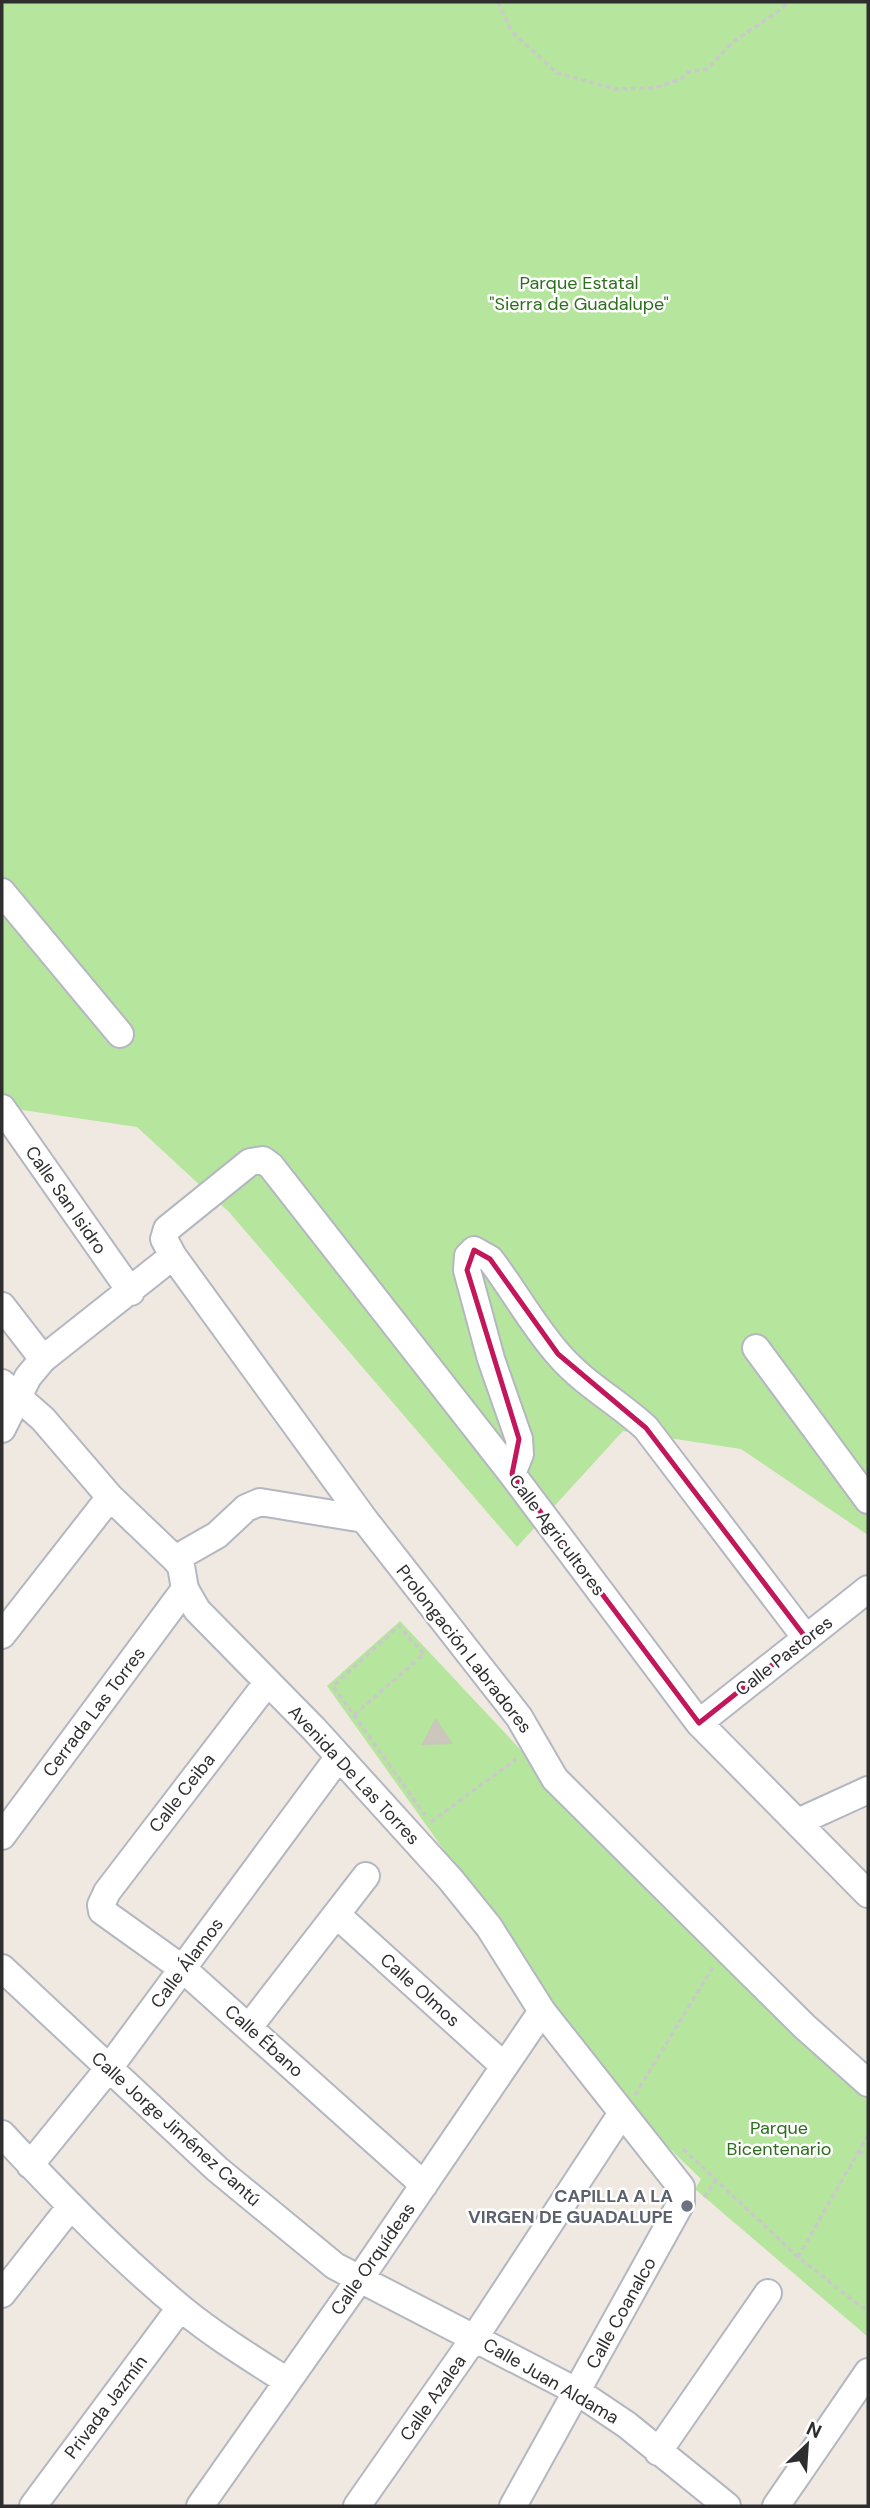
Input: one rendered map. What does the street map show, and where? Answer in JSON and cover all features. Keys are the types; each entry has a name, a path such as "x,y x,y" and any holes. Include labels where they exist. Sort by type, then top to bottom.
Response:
{"street":[{"path":"2,892 120,1034"},
{"name":"Calle San Isidro","path":"2,1108 131,1292"},
{"name":"Calle Agricultores","path":"168,1245 167,1229 250,1162 262,1160 271,1166 512,1474 699,1723 868,1894"},
{"path":"2,1429 10,1390 43,1359 131,1292 168,1245"},
{"name":"Prolongación Labradores","path":"168,1245 364,1519 519,1717 555,1779 804,2026 868,2083"},
{"path":"512,1474 520,1454 519,1440 491,1359 467,1270 468,1256 474,1250 490,1259 558,1354 582,1378 621,1405 646,1428 806,1638"},
{"path":"2,1306 43,1359"},
{"path":"756,1348 868,1500"},
{"name":"Avenida De Las Torres","path":"10,1390 43,1419 110,1497 175,1559 181,1566 185,1589 197,1611 314,1729 458,1889 489,1927 542,2011 626,2108 679,2182 682,2192"},
{"path":"2,1635 110,1497"},
{"path":"175,1559 217,1535 246,1508 260,1502 364,1519"},
{"name":"Cerrada Las Torres","path":"2,1836 185,1589"},
{"name":"Calle Pastores","path":"699,1723 868,1589"},
{"name":"Calle Ceiba","path":"101,1905 107,1892 267,1683"},
{"name":"Calle Álamos","path":"30,2165 109,2068 338,1758"},
{"path":"797,1822 868,1790"},
{"path":"248,2027 366,1876"},
{"name":"Calle Ébano","path":"101,1905 107,1916 183,1969 424,2185"},
{"name":"Calle Olmos","path":"337,1914 503,2065"},
{"name":"Calle Jorge Jiménez Cantú","path":"2,1968 282,2225 359,2280"},
{"name":"Calle Orquídeas","path":"200,2506 359,2280 542,2011"},
{"name":"Calle Azalea","path":"357,2506 475,2337 626,2108"},
{"path":"2,2134 71,2206 180,2308 287,2381"},
{"name":"Calle Coanalco","path":"524,2502 578,2392 681,2203 682,2192"},
{"path":"2,2294 71,2206"},
{"name":"Calle Juan Aldama","path":"359,2280 578,2392 626,2425 727,2506"},
{"path":"658,2452 768,2293"},
{"name":"Privada Jazmín","path":"33,2506 180,2308"},
{"path":"776,2506 868,2372"}],"path":[{"path":"498,2 512,32 557,73 615,89 654,89 681,79 688,72 707,69 734,41 782,9 787,2"},
{"path":"354,1715 424,1654 399,1626 333,1686 438,1833"},
{"path":"431,1822 517,1758"},
{"path":"626,2108 716,1962"},
{"path":"798,2257 868,2135"},
{"path":"679,2145 798,2257 868,2312"},
{"path":"859,2151 868,2157"}],"highlighted area":[{"path":"474,1250 490,1259 558,1354 646,1428 806,1638 699,1723 512,1474 519,1439 467,1270"}],"green space":[{"name":"Parque Estatal \"Sierra de Guadalupe\"","path":"2,2 868,2 868,1535 741,1449 623,1431 517,1547 229,1212 137,1127 2,1107"},
{"name":"Parque Bicentenario","path":"400,1621 685,1925 868,2098 868,2337 695,2189 701,2179 627,2107 549,2007 471,1888 327,1686"}],"building":[{"path":"436,1720 451,1743 423,1744"}],"place":[{"name":"CAPILLA A LA VIRGEN DE GUADALUPE","path":"687,2206"}]}
